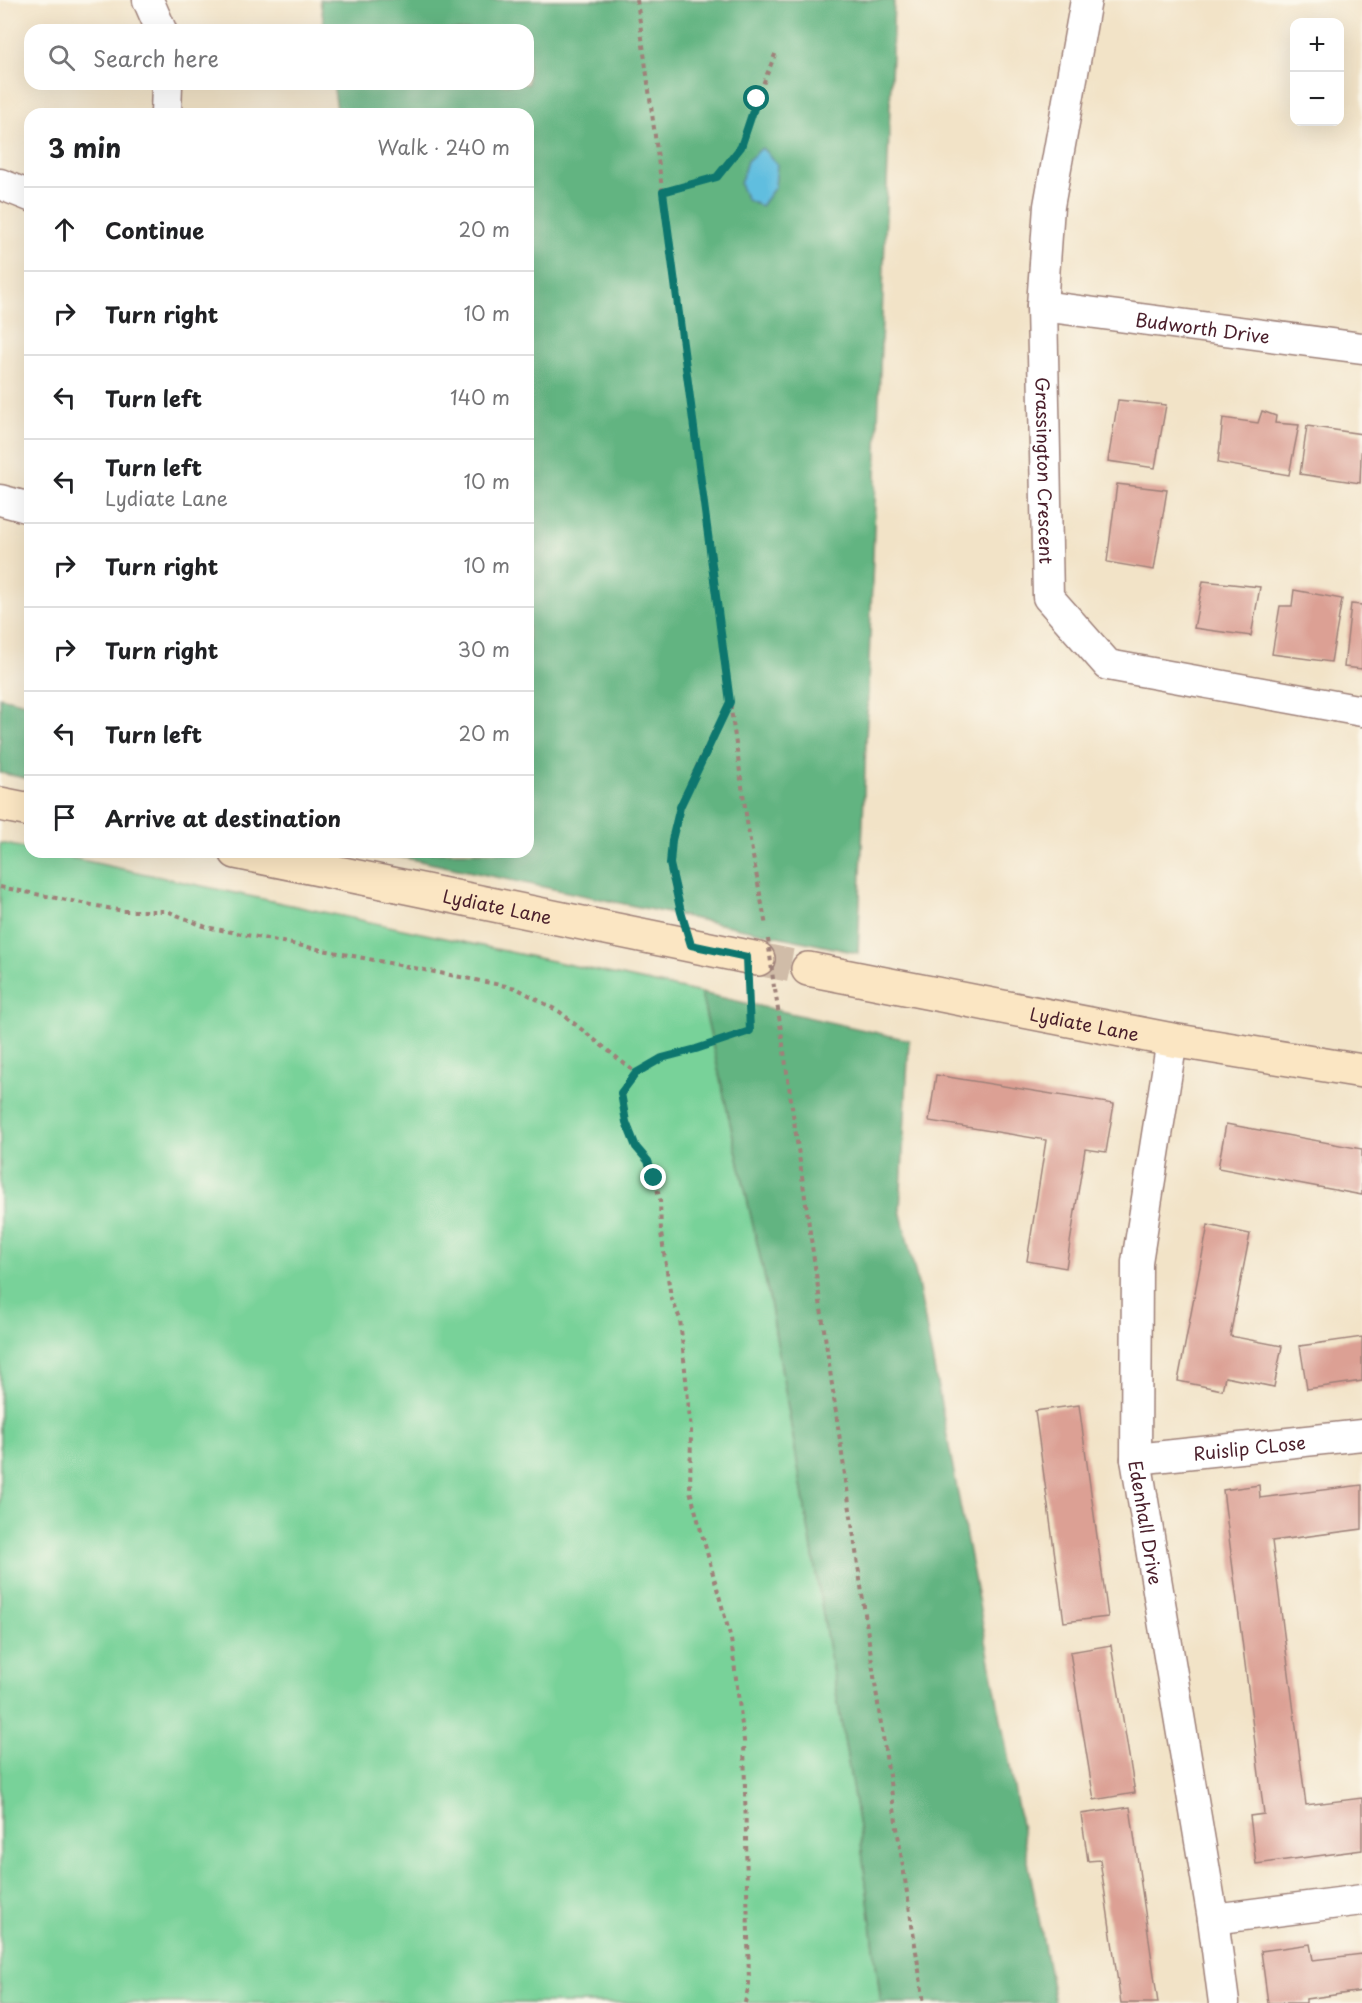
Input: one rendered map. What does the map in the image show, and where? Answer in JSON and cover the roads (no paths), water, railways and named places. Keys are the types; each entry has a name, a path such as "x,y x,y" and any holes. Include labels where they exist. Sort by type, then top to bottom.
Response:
{"street":[{"path":"148,0 158,24"},
{"name":"Grassington Crescent","path":"1086,0 1048,206 1042,306 1048,597 1108,665 1362,711"},
{"path":"166,108 167,90"},
{"path":"0,184 24,194"},
{"name":"Budworth Drive","path":"1042,306 1362,348"},
{"path":"0,500 24,506"},
{"path":"0,804 24,809"},
{"name":"Lydiate Lane","path":"265,858 691,945 758,952"},
{"name":"Lydiate Lane","path":"808,969 1172,1040 1362,1071"},
{"name":"Edenhall Drive","path":"1172,1040 1137,1262 1136,1459 1213,1919 1224,2003"},
{"name":"Ruislip CLose","path":"1136,1459 1362,1435"},
{"path":"1213,1919 1362,1900"}],"water":[{"path":"762,148 777,164 775,187 761,206 747,200 740,184 747,161"}],"tunnel":[{"path":"758,959 808,969"}]}
